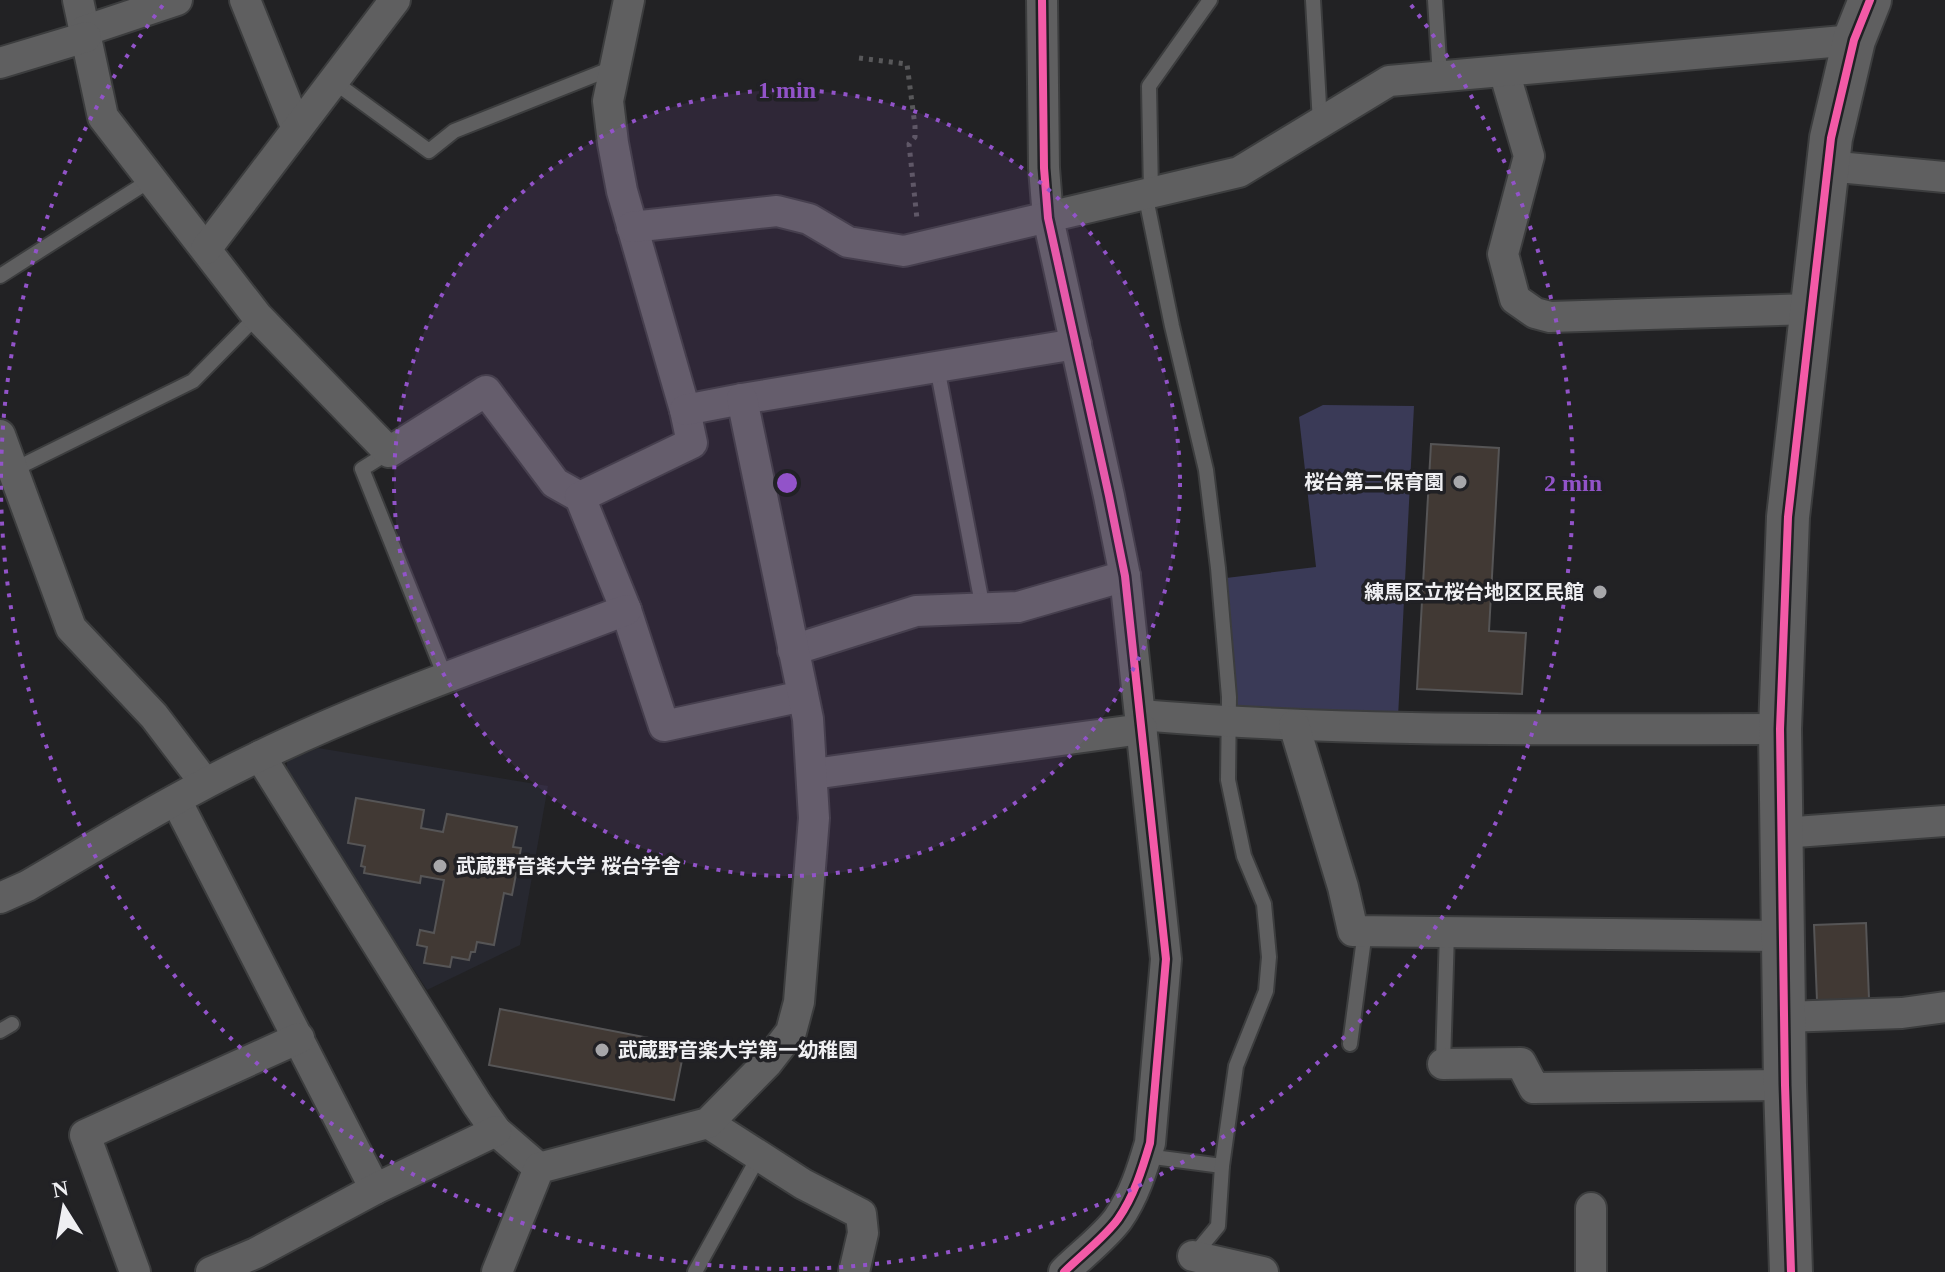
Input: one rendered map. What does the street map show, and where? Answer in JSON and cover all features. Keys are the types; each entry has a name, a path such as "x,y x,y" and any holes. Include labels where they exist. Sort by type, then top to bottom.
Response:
{"street":[{"path":"78,0 103,117 257,316 389,452 486,391 555,483 580,497 626,610 664,726 803,696"},
{"path":"0,63 177,0"},
{"path":"245,0 297,129"},
{"path":"206,249 395,0"},
{"path":"580,497 692,443 617,167 608,101 629,0"},
{"path":"1042,0 1044,168 1048,218 1125,576 1166,959 1150,1143 1146,1156 1134,1191 1117,1221 1064,1272"},
{"path":"1791,1272 1780,729 1788,517 1831,138 1854,40 1870,0"},
{"path":"632,227 777,211 809,219 848,242 904,251 1239,172 1389,81 1854,40"},
{"path":"1504,71 1529,156 1503,254 1515,299 1535,313 1550,317 1811,309"},
{"path":"1827,166 1945,177"},
{"path":"685,410 1076,344"},
{"path":"539,1168 708,1123 767,1063 791,1032 799,1002 814,818 808,719 742,399"},
{"path":"6,457 71,628 154,716 205,783"},
{"path":"793,650 916,611 1018,607 1125,576"},
{"path":"0,898 27,886 205,783 260,756 310,733 626,610"},
{"path":"813,774 1141,722 1407,729 1780,729"},
{"path":"1294,725 1343,887 1353,931 1783,936"},
{"path":"260,756 477,1104 496,1131 539,1168"},
{"path":"176,800 375,1189"},
{"path":"1782,833 1945,821"},
{"path":"1784,1017 1902,1013 1945,1007"},
{"path":"135,1272 85,1135 299,1038"},
{"path":"1443,1064 1521,1063 1534,1088 1785,1085"},
{"path":"708,1123 803,1184 861,1214 863,1233 854,1272"},
{"path":"211,1272 258,1262 375,1189 496,1131"},
{"path":"497,1272 539,1168"},
{"path":"1591,1208 1591,1272"},
{"path":"1193,1256 1263,1272"}],"lane":[{"path":"1193,1256 1218,1226 1222,1166 1236,1066 1266,991 1269,957 1264,904 1244,856 1228,780 1229,697 1206,470 1147,203 1151,193 1149,86 1210,0"},
{"path":"1313,0 1320,123"},
{"path":"1435,0 1440,76"},
{"path":"333,81 429,151 454,131 615,67"},
{"path":"0,276 152,179"},
{"path":"6,457 193,381 257,316"},
{"path":"937,367 983,609"},
{"path":"389,452 362,469 446,679"},
{"path":"1350,1044 1365,931"},
{"path":"1443,1064 1447,932"},
{"path":"695,1272 759,1156"},
{"path":"1146,1156 1222,1166"}],"path":[{"path":"859,58 907,64 915,126 915,137 909,144 921,247"}],"shaded area":[{"path":"1323,405 1414,406 1398,717 1237,708 1226,578 1316,567 1299,417"},
{"name":"武蔵野音楽大学 桜台学舎","path":"318,748 548,786 520,945 427,990 287,775 287,761"}],"building":[{"path":"1431,444 1499,448 1489,631 1526,633 1522,694 1417,689"},
{"path":"356,798 424,810 421,828 443,832 447,814 517,827 513,847 521,848 512,895 504,893 494,945 477,942 469,960 452,957 450,967 424,963 427,947 417,945 420,930 434,933 444,880 421,876 420,883 364,873 365,867 361,866 365,846 348,843"},
{"path":"1866,923 1869,999 1817,1001 1814,925"},
{"path":"500,1009 685,1045 674,1100 489,1065"}],"cycle path":[{"path":"1042,0 1044,168 1048,218 1125,576 1166,959 1150,1143 1144,1163 1118,1219 1064,1272"},
{"path":"1791,1272 1780,729 1788,517 1831,138 1854,40 1870,0"}],"place":[{"name":"桜台第二保育園","path":"1460,482"},
{"name":"練馬区立桜台地区区民館","path":"1600,592"},
{"name":"武蔵野音楽大学 桜台学舎","path":"440,866"},
{"name":"武蔵野音楽大学第一幼稚園","path":"602,1050"}]}
